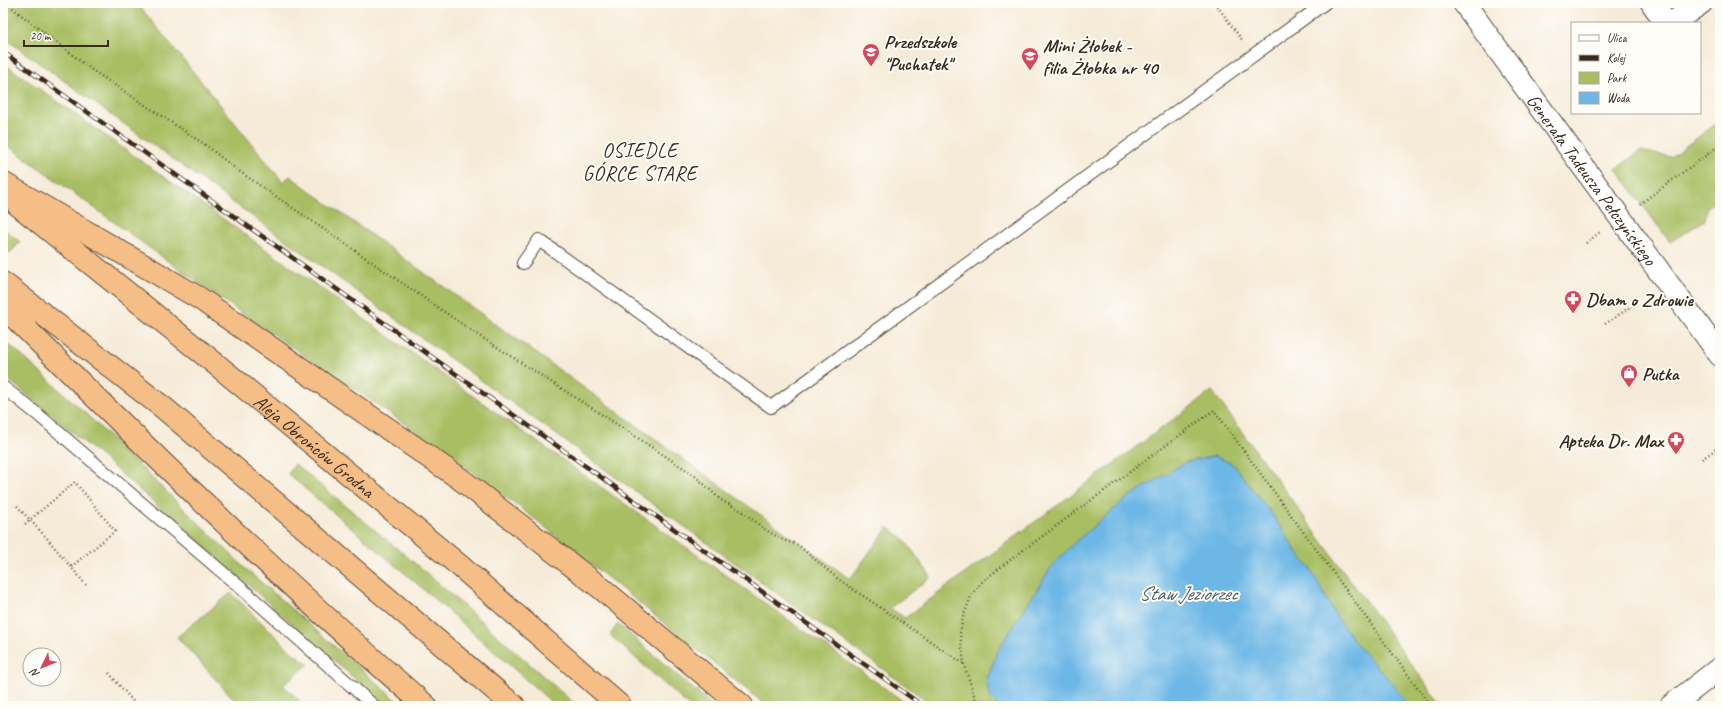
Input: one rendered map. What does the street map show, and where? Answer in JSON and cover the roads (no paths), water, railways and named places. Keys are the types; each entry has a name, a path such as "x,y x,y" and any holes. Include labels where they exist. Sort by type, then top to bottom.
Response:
{"highway":[{"path":"3,183 198,298 458,478 601,588 742,706"},
{"name":"Aleja Obrońców Grodna","path":"3,192 217,365 460,566 620,706"},
{"path":"3,283 165,409 514,706"},
{"path":"3,306 191,492 350,640 426,706"}],"street":[{"name":"Generała Tadeusza Pełczyńskiego","path":"1464,3 1720,355"},
{"path":"1652,3 1665,22"},
{"path":"1673,22 1701,3"},
{"path":"1671,706 1720,668"}],"lane":[{"path":"523,263 539,240 771,407 1325,3"},
{"path":"3,387 36,413 249,595 374,706"}],"water":[{"name":"Staw Jeziorzec","path":"1215,456 1233,464 1272,514 1296,551 1310,568 1336,616 1358,646 1393,684 1408,706 998,706 991,697 986,682 997,652 1052,566 1074,543 1127,498 1186,462"}],"railway":[{"path":"3,52 923,706"}],"place":[{"name":"Przedszkole \"Puchatek\"","path":"871,67"},
{"name":"Mini Żłobek - filia Żłobka nr 40","path":"1030,71"},
{"name":"Dbam o Zdrowie","path":"1573,314"},
{"name":"Putka","path":"1629,388"},
{"name":"Apteka Dr. Max","path":"1676,455"}],"district":[{"name":"OSIEDLE GÓRCE STARE","path":"640,162"}]}
